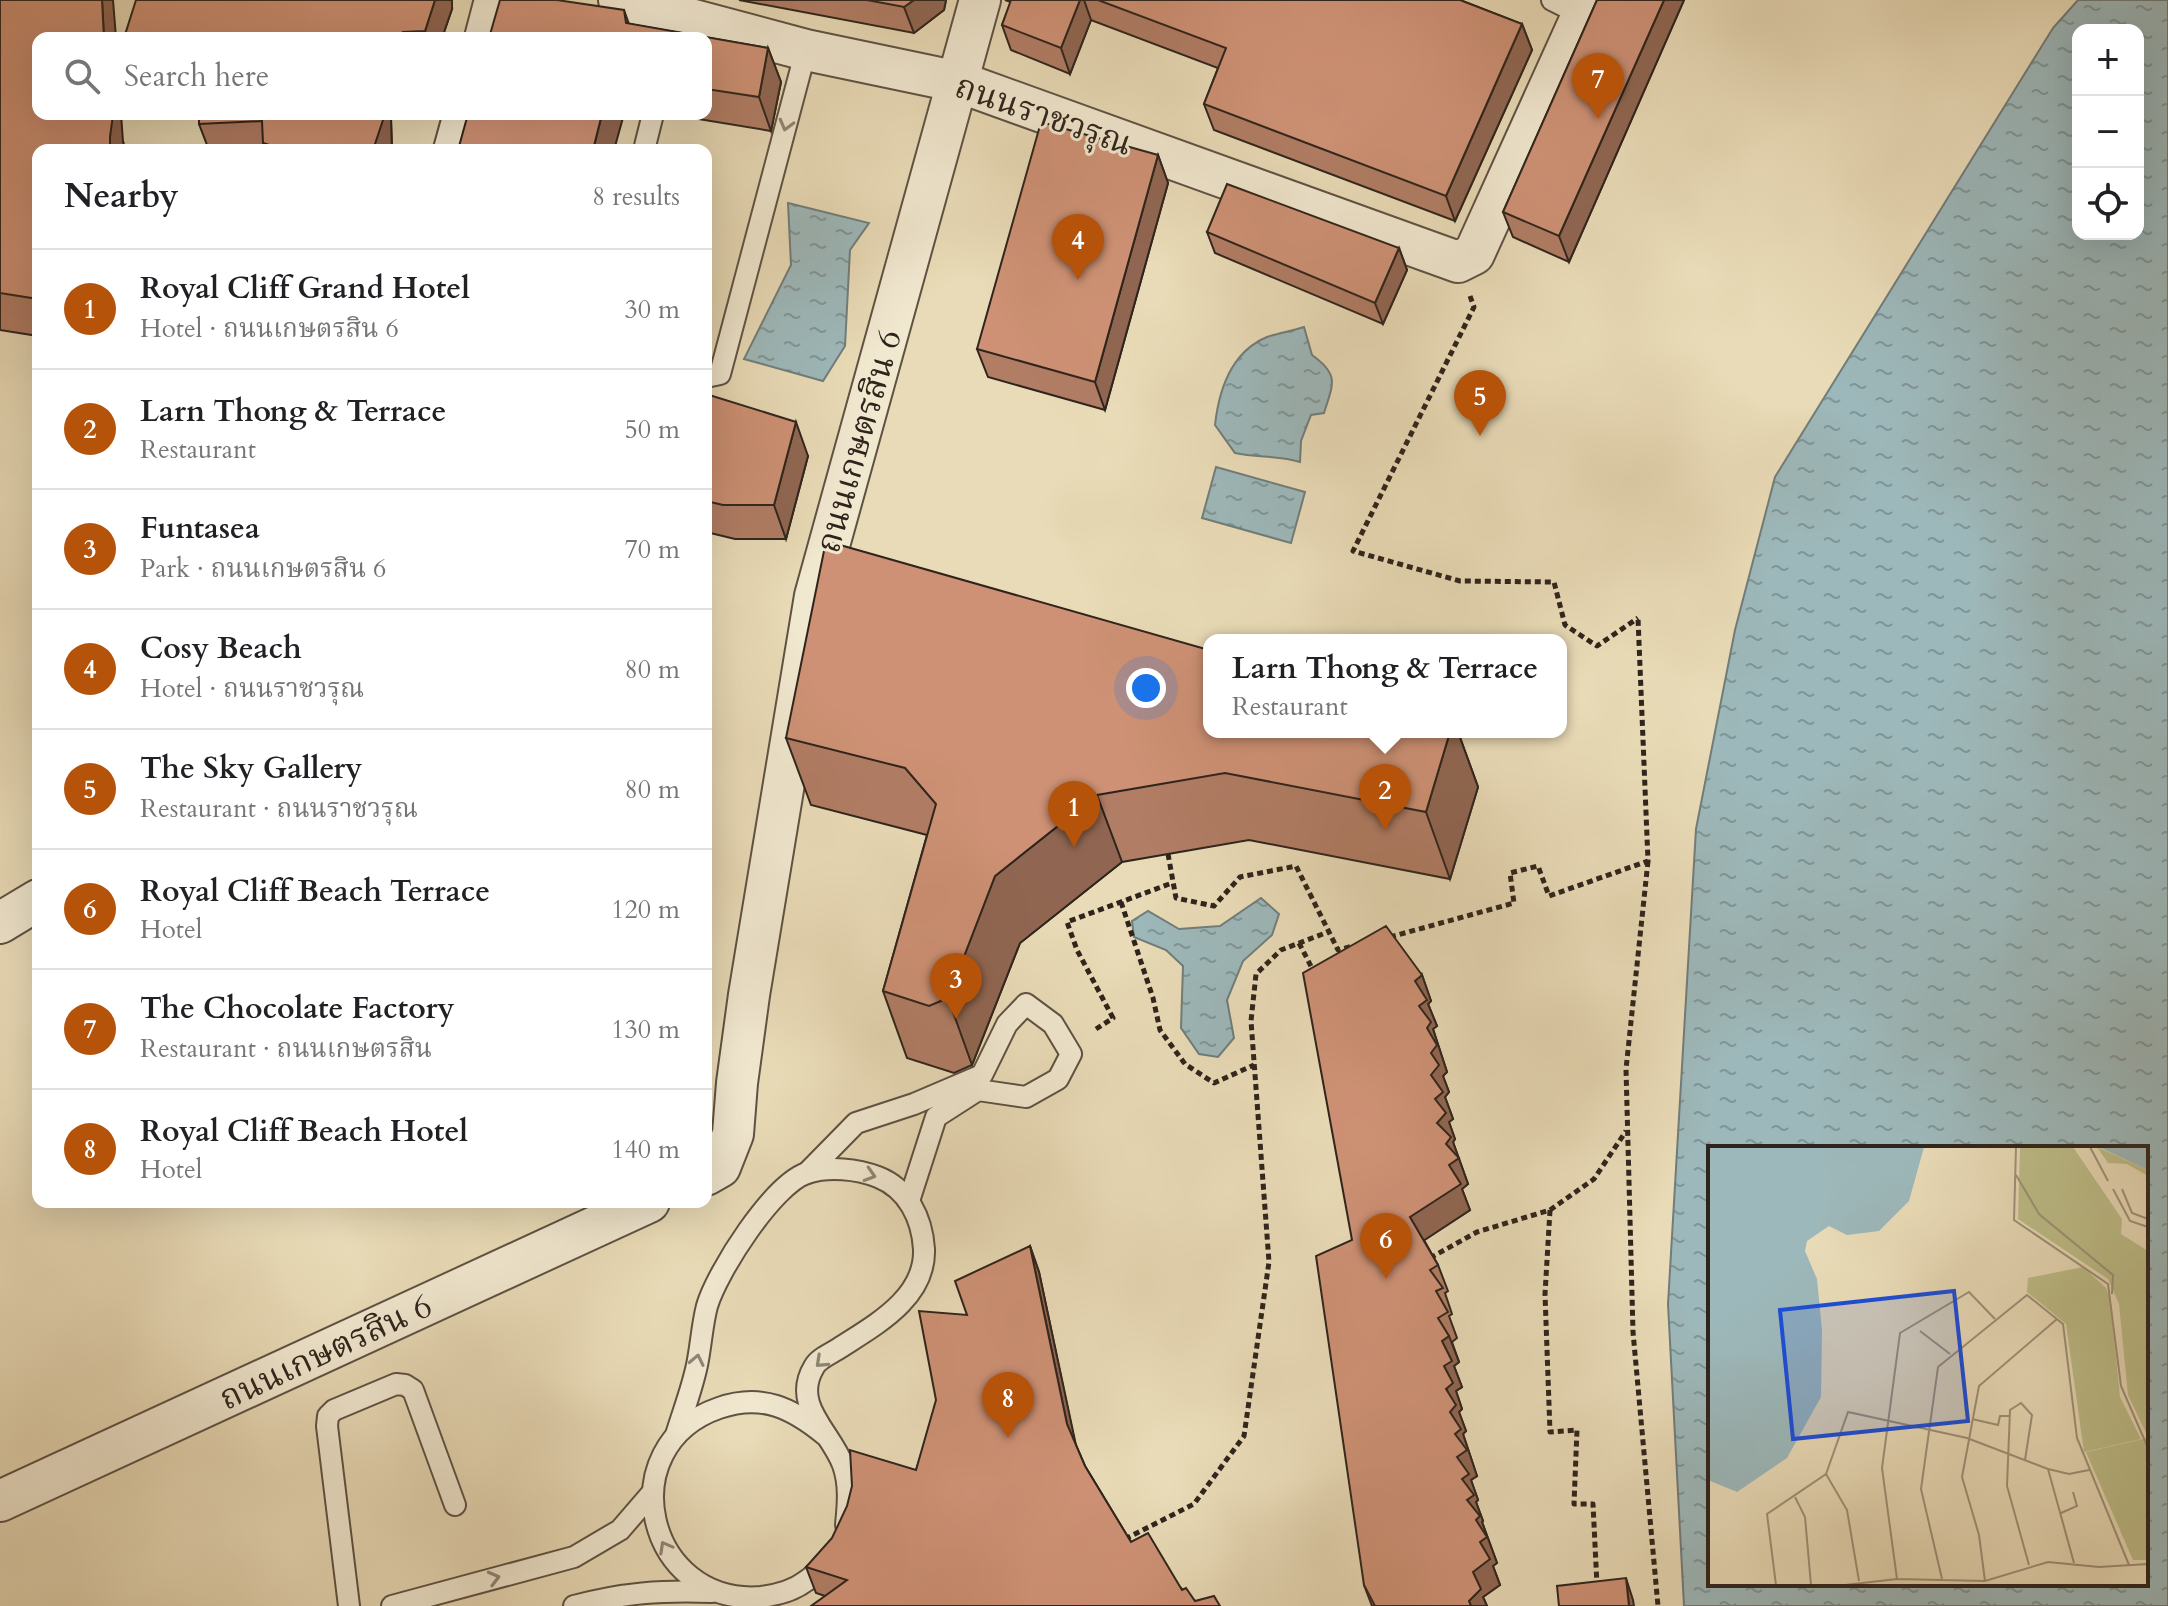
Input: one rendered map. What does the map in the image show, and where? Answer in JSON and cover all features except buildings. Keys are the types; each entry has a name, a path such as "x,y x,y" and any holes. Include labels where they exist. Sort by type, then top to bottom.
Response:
{"street":[{"path":"487,32 495,0"},
{"name":"ถนนราชวรุณ","path":"619,0 674,27 703,32"},
{"name":"ถนนเกษตรสิน 6","path":"712,1172 720,1167 733,1134 749,995 815,596 980,0"},
{"path":"1458,262 1474,254 1575,5"},
{"name":"ถนนราชวรุณ","path":"712,34 959,82 1458,262"},
{"path":"456,144 462,120"},
{"path":"0,923 32,904"},
{"name":"ถนนเกษตรสิน 6","path":"0,1501 636,1208"}],"lane":[{"path":"712,376 720,374 806,50"},
{"path":"646,144 652,120"},
{"path":"716,1592 689,1577 667,1554 654,1525 651,1494 658,1464 676,1435 696,1367 708,1303 736,1246 788,1183 807,1173 856,1123 914,1104 982,1075 1007,1024 1026,1004 1053,1024 1071,1054 1058,1079 1026,1097 978,1090 936,1117 909,1201"},
{"path":"574,1606 607,1597 657,1590 716,1592 747,1598 779,1595 807,1581 830,1559 845,1530 849,1496 843,1464 809,1406 807,1383 815,1364 877,1323 901,1303 917,1282 924,1251 919,1218 905,1194 887,1180 862,1171 807,1173"},
{"path":"349,1606 327,1426 328,1416 334,1410 396,1384 413,1390 455,1505"},
{"path":"676,1435 702,1414 734,1403 767,1403 799,1414 825,1435"},
{"path":"392,1606 574,1557 620,1530 651,1494"}],"path":[{"path":"1458,262 1474,307 1353,551 1460,581 1554,582 1565,625 1597,646 1638,618 1648,858 1626,1069 1633,1332 1658,1606"},
{"path":"1168,854 1176,898 1214,906 1240,877 1296,866 1338,950 1367,943"},
{"path":"1381,939 1514,903 1510,873 1538,866 1549,896 1648,861 1648,858"},
{"path":"1096,1029 1113,1018 1077,950 1067,922 1172,883"},
{"path":"1121,902 1153,998 1160,1030 1185,1064 1214,1083 1254,1065"},
{"path":"1124,1540 1194,1504 1244,1436 1269,1262 1251,1021 1256,974 1281,950 1328,932"},
{"path":"1299,943 1318,980"},
{"path":"1418,1264 1477,1232 1550,1210 1594,1179 1628,1129"},
{"path":"1550,1210 1545,1294 1550,1432 1577,1430 1574,1504 1593,1504 1597,1589"}],"water":[{"path":"2078,0 2168,0 2168,1606 1684,1606 1668,1304 1696,829 1735,630 1775,477 2053,28"},
{"path":"788,203 869,223 850,250 845,346 823,381 744,359 791,265"},
{"path":"1304,327 1312,355 1327,368 1332,387 1324,413 1311,415 1301,441 1300,462 1235,453 1215,425 1229,373 1244,352 1255,344 1267,337"},
{"path":"1216,467 1305,492 1291,543 1202,518"},
{"path":"1261,898 1279,914 1272,935 1243,961 1227,1000 1234,1038 1218,1057 1199,1054 1181,1028 1183,966 1166,950 1134,937 1132,921 1148,911 1179,929 1220,926"}],"place":[{"name":"The Chocolate Factory","path":"1598,119"},
{"name":"Cosy Beach","path":"1078,280"},
{"name":"The Sky Gallery","path":"1480,436"},
{"name":"Larn Thong & Terrace","path":"1385,830"},
{"name":"Royal Cliff Grand Hotel","path":"1074,847"},
{"name":"Funtasea","path":"956,1019"},
{"name":"Royal Cliff Beach Terrace","path":"1386,1279"},
{"name":"Royal Cliff Beach Hotel","path":"1008,1438"}]}
